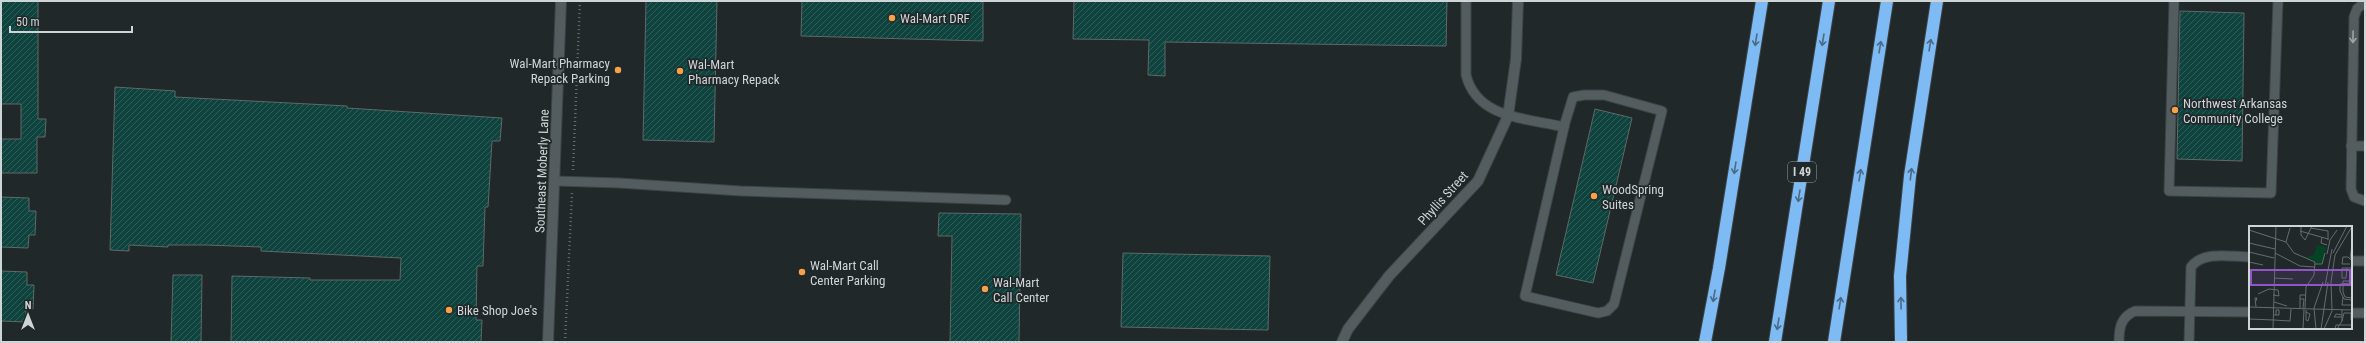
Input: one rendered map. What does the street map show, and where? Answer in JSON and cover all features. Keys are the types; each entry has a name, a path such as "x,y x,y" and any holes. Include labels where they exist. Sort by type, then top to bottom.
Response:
{"highway":[{"path":"1705,342 1719,268 1762,1"},
{"name":"I 49","path":"1776,342 1829,1"},
{"path":"1834,342 1887,1"},
{"path":"1901,342 1900,276 1910,176 1937,1"}],"street":[{"name":"Southeast Moberly Lane","path":"548,342 561,1"},
{"name":"Phyllis Street","path":"1342,342 1348,329 1388,276 1478,181 1508,116 1516,59 1518,1"}],"lane":[{"path":"1466,1 1466,75 1468,86 1483,105 1508,116 1564,126"},
{"path":"2174,1 2169,191 2271,193 2278,1"},
{"path":"2365,2 2357,9 2354,17 2352,146 2352,189 2354,197 2365,200"},
{"path":"1584,95 1604,95 1662,111 1614,304 1607,311 1598,313 1525,296 1564,126 1573,97 1584,95"},
{"path":"2352,146 2365,146"},
{"path":"555,181 619,183 741,191 1006,200"},
{"path":"2189,342 2191,267 2195,262 2204,258 2215,256 2249,257"},
{"path":"2352,260 2365,261"},
{"path":"2119,342 2121,322 2127,315 2135,311 2249,312"},
{"path":"2352,313 2365,313"}],"path":[{"path":"573,167 580,1"},
{"path":"565,342 572,208"}],"building":[{"path":"1,1 38,1 38,119 46,119 45,137 37,137 37,173 1,173 1,139 21,139 21,104 1,104"},
{"name":"Wal-Mart Pharmacy Repack","path":"646,1 717,1 714,142 643,140"},
{"name":"Wal-Mart DRF","path":"802,1 983,1 983,41 801,36"},
{"path":"1074,1 1447,1 1446,46 1165,42 1165,76 1148,75 1149,40 1073,39"},
{"path":"2180,11 2244,13 2242,161 2177,159"},
{"path":"115,87 175,91 175,97 347,106 347,108 502,118 500,141 492,141 488,207 485,207 483,266 477,266 476,320 482,320 481,342 231,342 232,276 310,278 310,280 400,280 401,258 261,251 261,247 205,245 168,245 168,247 129,245 129,251 110,250"},
{"name":"WoodSpring Suites","path":"1595,109 1632,118 1593,283 1556,275"},
{"path":"1,197 29,198 29,211 36,211 35,235 29,235 28,248 1,247"},
{"name":"Wal-Mart Call Center","path":"939,213 1021,214 1019,342 950,342 952,236 938,236"},
{"path":"1123,253 1270,256 1268,330 1121,327"},
{"path":"1,271 27,272 27,285 34,285 33,309 26,309 26,322 1,321"},
{"path":"173,275 202,275 201,342 171,342"}],"place":[{"name":"Wal-Mart DRF","path":"892,18"},
{"name":"Wal-Mart Pharmacy Repack Parking","path":"618,70"},
{"name":"Wal-Mart Pharmacy Repack","path":"680,71"},
{"name":"Northwest Arkansas Community College","path":"2175,110"},
{"name":"WoodSpring Suites","path":"1594,196"},
{"name":"Wal-Mart Call Center Parking","path":"802,272"},
{"name":"Wal-Mart Call Center","path":"985,289"},
{"name":"Bike Shop Joe's","path":"449,310"}]}
